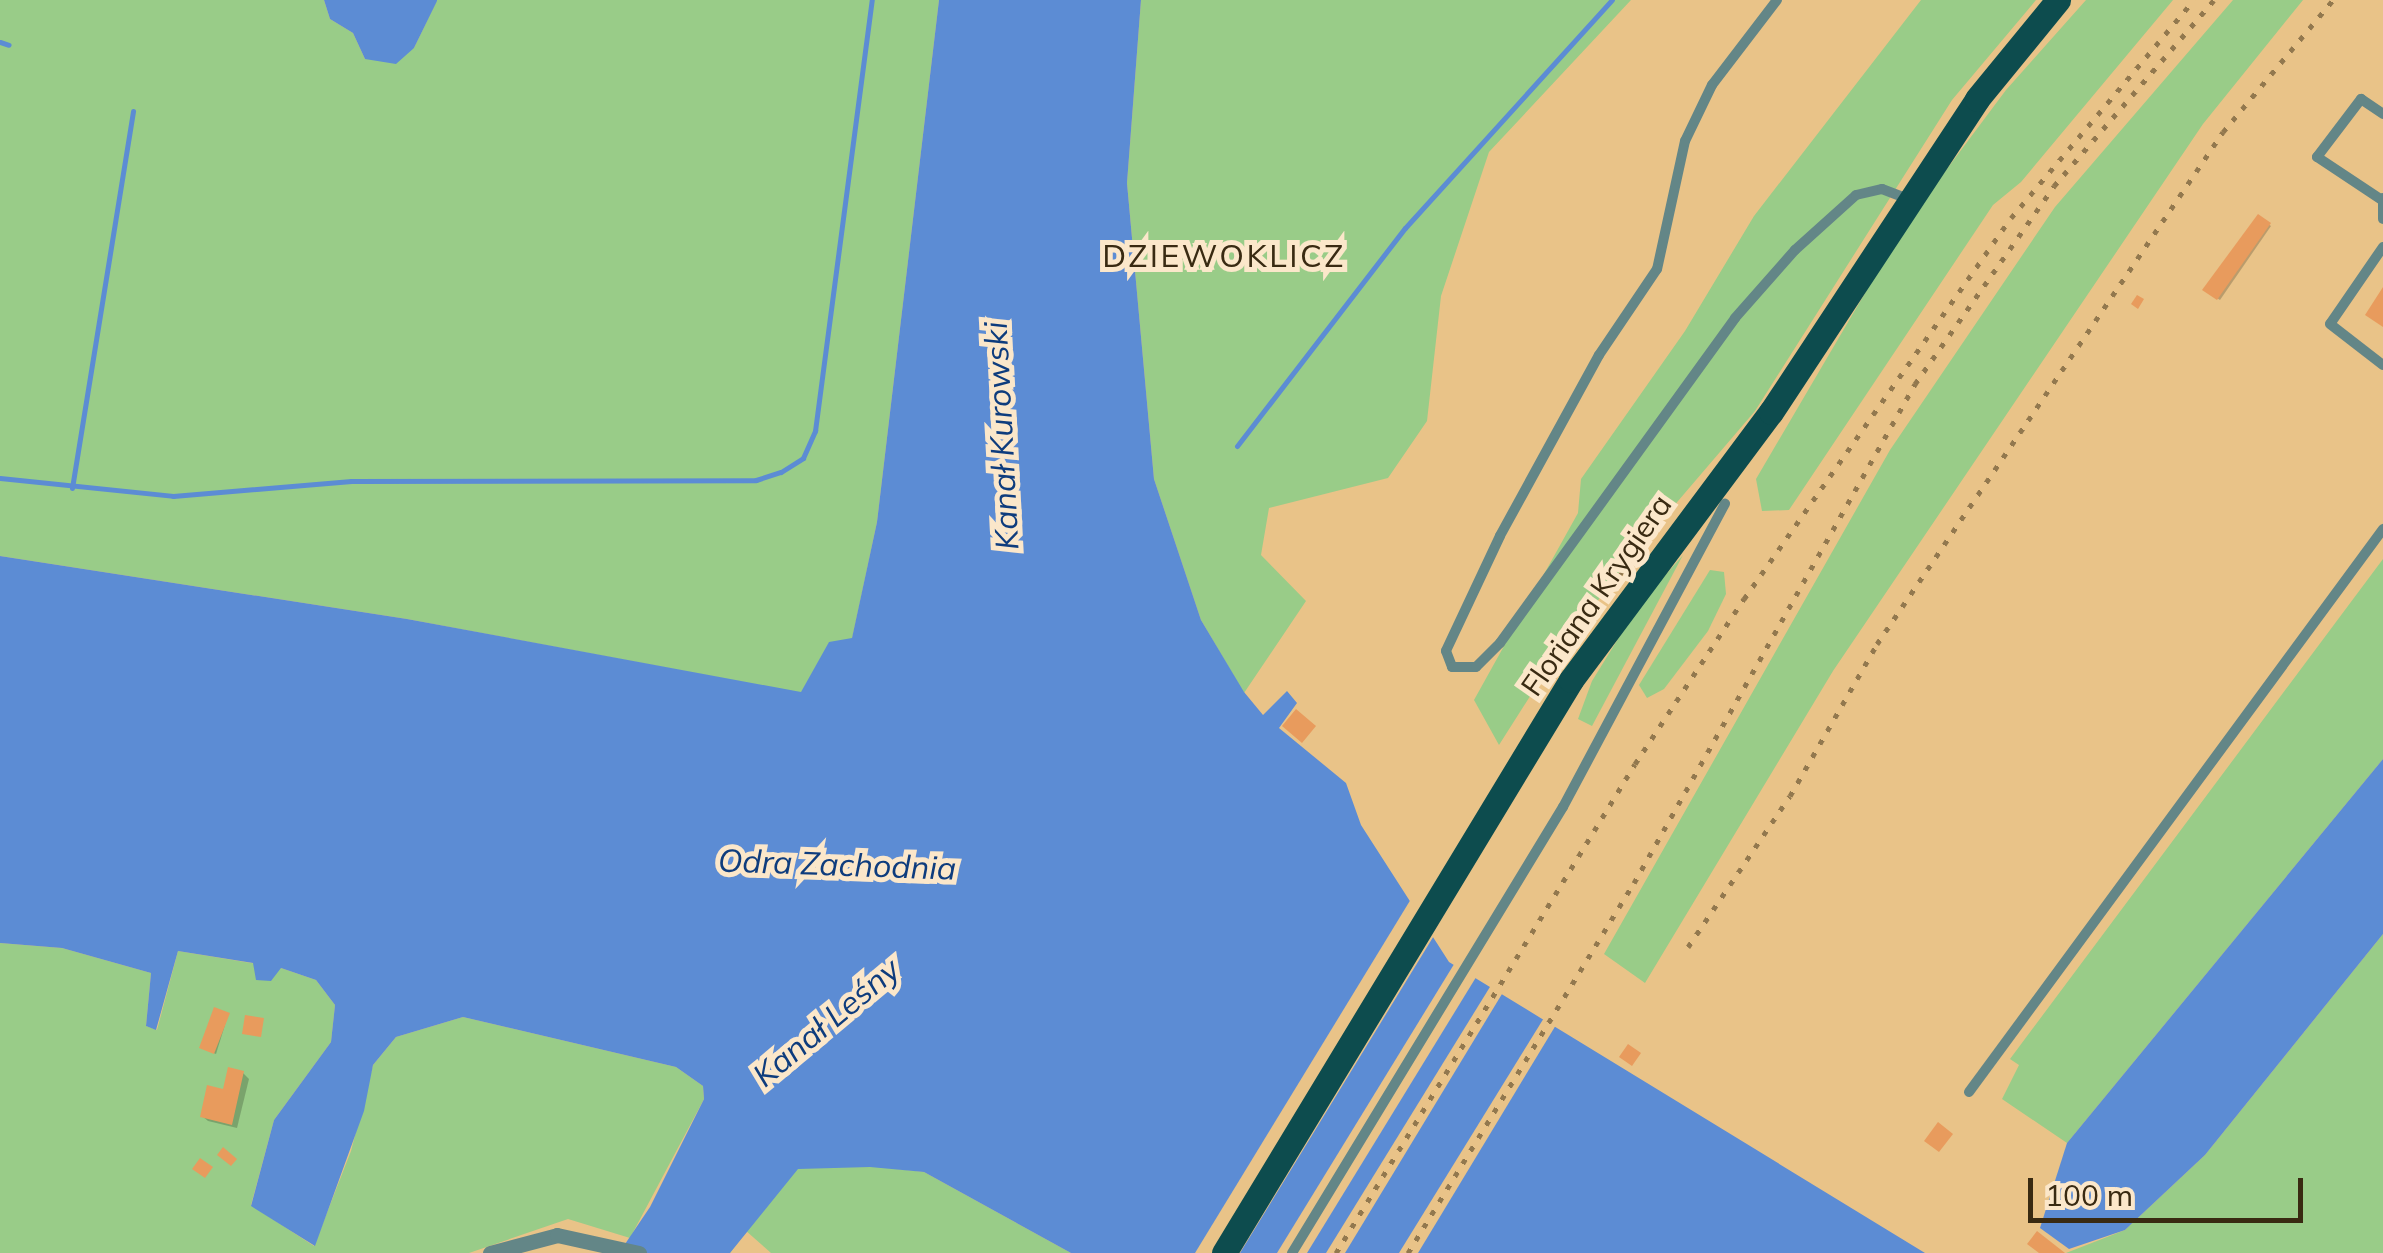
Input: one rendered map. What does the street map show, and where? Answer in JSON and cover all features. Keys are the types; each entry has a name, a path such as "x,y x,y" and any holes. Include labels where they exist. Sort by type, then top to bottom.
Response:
{"main road":[{"name":"Floriana Krygiera","path":"1224,1253 1571,680 1771,412 1977,99 2058,0"}],"street":[{"path":"490,1253 557,1236 584,1238 640,1253"}],"lane":[{"path":"1777,0 1712,85 1681,156 1657,269 1600,355 1500,536 1446,651 1452,667 1476,667 1500,643 1734,318 1794,250 1856,194 1882,188 1908,199"},
{"path":"2383,114 2361,98 2316,157 2382,199 2383,219"},
{"path":"2383,247 2330,324 2383,366"},
{"name":"Floriana Krygiera","path":"1292,1253 1499,913 1725,503"},
{"path":"1970,1092 2383,529"}],"green space":[{"path":"0,0 324,0 330,19 353,33 365,59 414,48 437,0 939,0 877,522 852,639 829,643 801,693 407,619 0,556"},
{"path":"1141,0 1631,0 1489,152 1441,296 1427,421 1388,478 1269,508 1261,555 1306,601 1244,693 1201,620 1154,479 1127,183"},
{"path":"1921,0 2036,0 1952,100 1755,411 1637,549 1555,657 1499,745 1474,700 1578,513 1581,479 1685,331 1754,216"},
{"path":"2086,0 2173,0 2021,182 1993,205 1789,510 1762,511 1756,479 1905,225 2006,90"},
{"path":"2233,0 2303,0 2203,124 1833,671 1645,983 1604,954 1890,450 2055,207"},
{"path":"1683,555 1592,726 1578,719 1592,681 1639,605"},
{"path":"2383,559 2383,759 2067,1143 2002,1099 2019,1065 2010,1059"},
{"path":"1710,570 1724,572 1726,594 1708,631 1664,689 1647,698 1639,685"},
{"path":"2383,934 2383,1253 2066,1253 2125,1230 2205,1155"},
{"path":"0,943 62,948 151,973 146,1026 157,1030 178,951 281,968 316,980 335,1005 331,1042 274,1120 251,1205 314,1246 351,1151 373,1065 396,1037 463,1017 676,1067 703,1086 704,1099 630,1238 568,1219 469,1253 0,1253"},
{"path":"781,1156 924,1172 1071,1253 771,1253 745,1230 730,1253 734,1210"}],"water":[{"path":"324,0 437,1 414,48 396,64 365,59 353,33 330,19"},
{"path":"939,0 1141,0 1127,183 1154,479 1201,620 1244,692 1263,715 1287,691 1297,703 1279,728 1346,783 1361,825 1449,962 1925,1253 1071,1253 924,1172 870,1167 798,1169 730,1253 619,1253 650,1207 704,1099 703,1086 676,1067 463,1017 396,1037 373,1065 364,1111 315,1246 251,1206 274,1120 331,1042 335,1005 316,980 281,968 271,981 256,980 253,963 178,951 156,1030 146,1026 151,973 62,948 0,943 0,556 407,619 801,692 829,642 852,638 877,522"},
{"path":"2383,759 2383,934 2205,1155 2125,1230 2069,1249 2040,1228 2067,1143"}],"pier":[{"path":"1411,899 1435,934 1240,1253 1195,1253"},
{"path":"1456,961 1478,974 1307,1253 1277,1253"},
{"path":"1493,982 1505,989 1345,1253 1326,1253"},
{"path":"1547,1013 1559,1020 1418,1253 1399,1253"}],"building":[{"path":"2258,214 2271,223 2217,300 2202,290"},
{"path":"2383,287 2383,327 2365,315"},
{"path":"2137,295 2144,299 2138,309 2131,304"},
{"path":"1296,709 1316,726 1302,743 1282,726"},
{"path":"214,1007 230,1013 214,1054 199,1048"},
{"path":"245,1015 264,1018 261,1037 242,1034"},
{"path":"1628,1044 1641,1053 1632,1066 1619,1057"},
{"path":"228,1067 244,1071 232,1125 200,1117 207,1085 223,1089"},
{"path":"1938,1122 1953,1134 1939,1152 1924,1141"},
{"path":"223,1147 237,1159 231,1166 217,1155"},
{"path":"200,1158 213,1167 205,1178 192,1169"},
{"path":"2037,1231 2065,1253 2039,1253 2027,1244"}],"waterway":[{"path":"0,478 173,496 351,481 756,480 781,472 803,458 815,431 872,0"},
{"path":"1237,446 1405,228 1612,0"},
{"path":"0,42 9,45"},
{"path":"72,488 133,111"}],"railway":[{"path":"1336,1253 1635,764 1744,599 2011,218 2194,0"},
{"path":"1408,1253 1634,883 1915,384 2054,186 2214,0"},
{"path":"1688,947 1790,796 1877,644 2223,132 2333,0"}],"district":[{"name":"DZIEWOKLICZ","path":"1224,255"}],"water label":[{"name":"Kanał Kurowski","path":"1001,436"},
{"name":"Odra Zachodnia","path":"837,864"},
{"name":"Kanał Leśny","path":"826,1022"}]}
